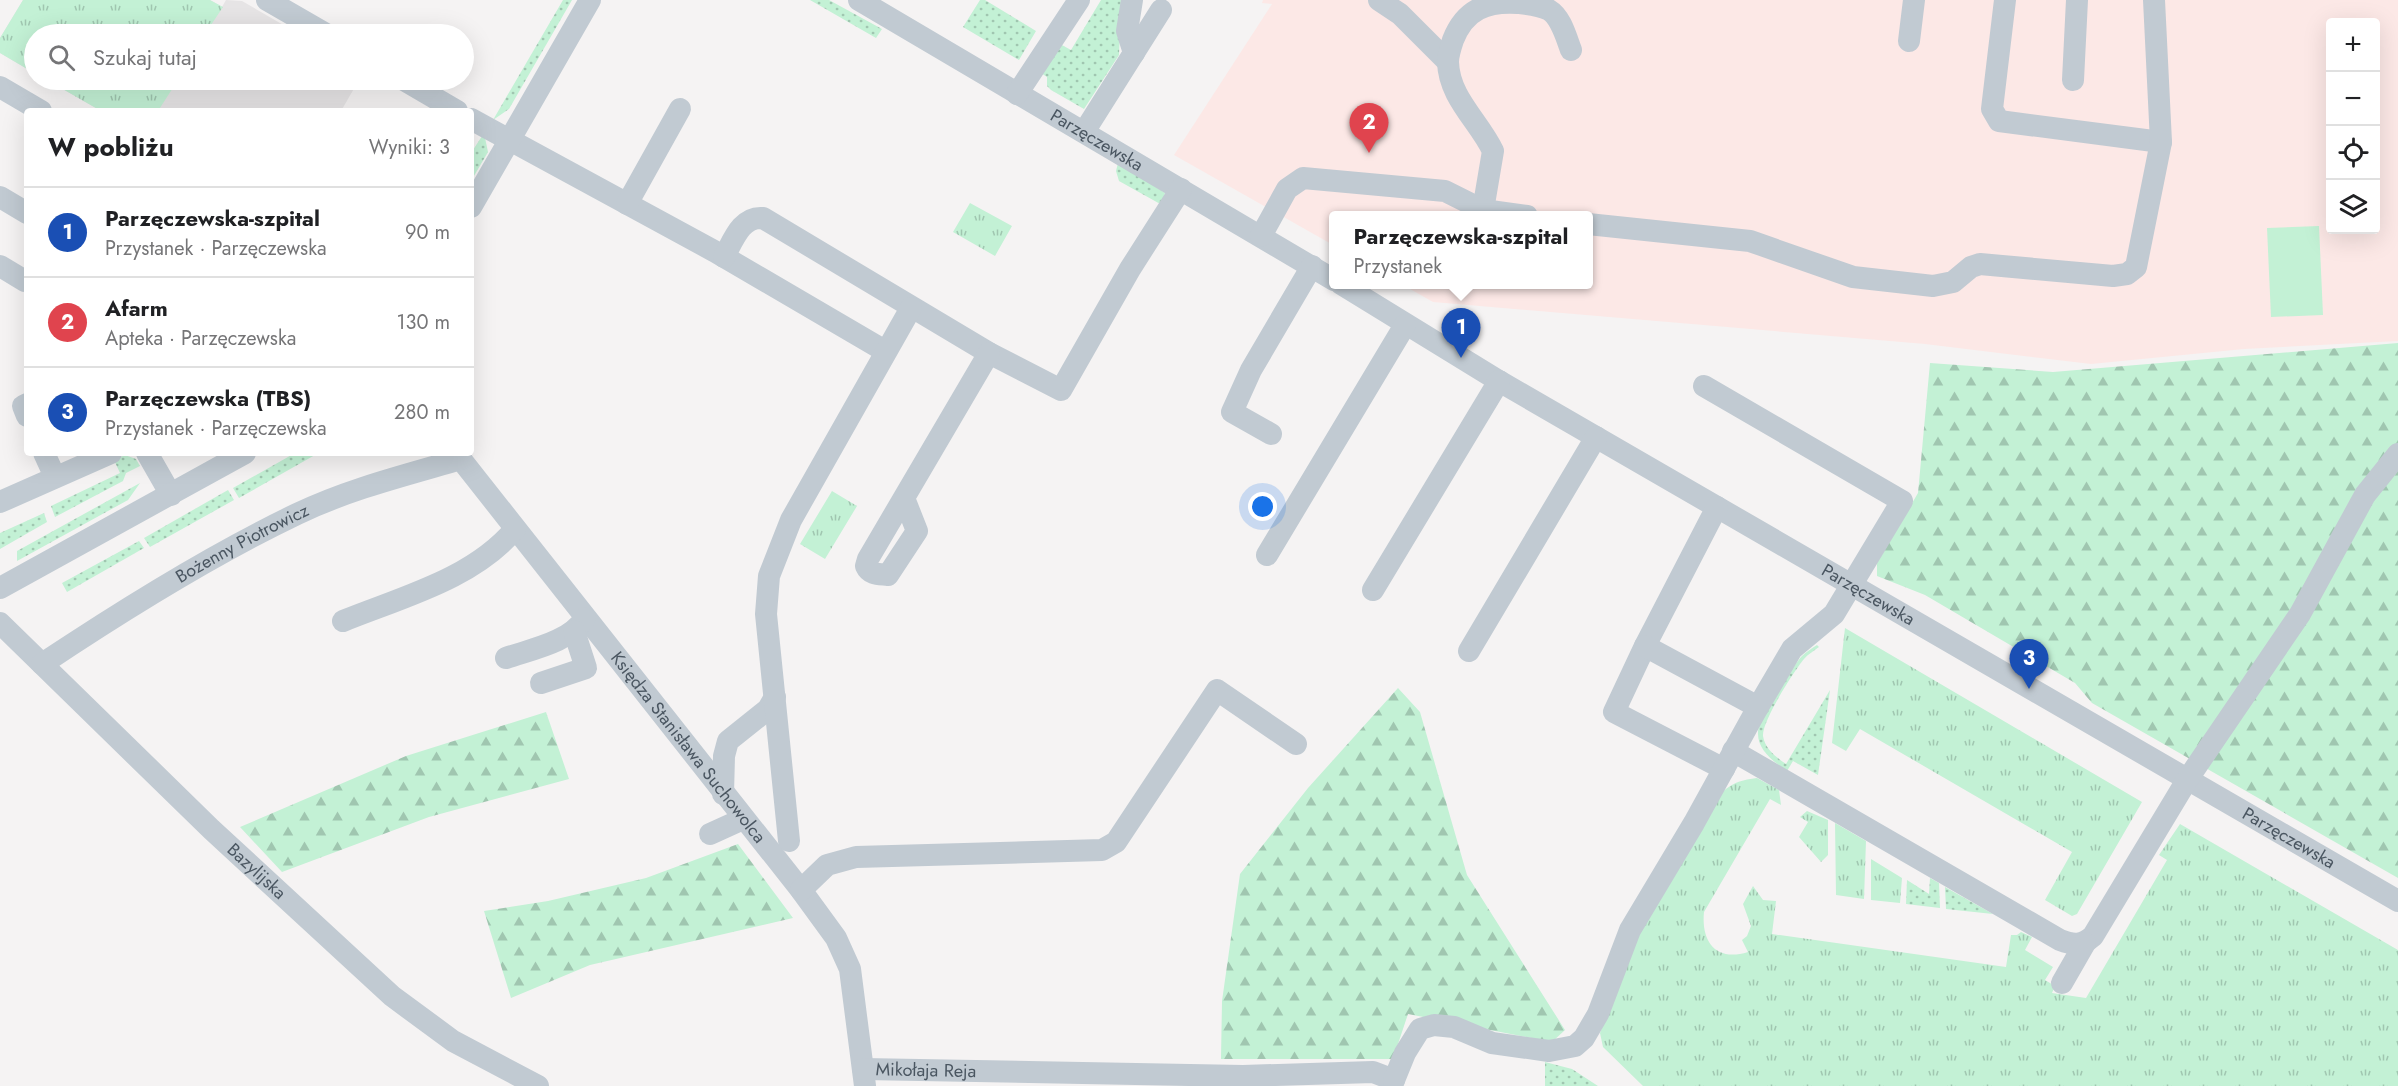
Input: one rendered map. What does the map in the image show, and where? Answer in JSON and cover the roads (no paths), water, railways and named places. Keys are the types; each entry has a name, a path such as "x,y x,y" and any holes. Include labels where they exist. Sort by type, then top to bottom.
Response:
{"street":[{"path":"267,0 309,24"},
{"path":"474,202 590,0"},
{"name":"Parzęczewska","path":"859,0 1329,277"},
{"path":"1017,94 1079,0"},
{"path":"1132,0 1127,31 1134,53"},
{"path":"1379,0 1400,14 1448,62 1464,109 1493,151 1483,210"},
{"path":"1910,41 1914,0"},
{"path":"2005,0 1992,109 1999,121 2161,142"},
{"path":"2073,80 2077,0"},
{"path":"1593,225 1750,241 1853,277 1933,286 1953,282 1971,267 1980,264 2113,276 2127,274 2136,267 2140,252 2142,230 2161,142 2154,0"},
{"path":"1448,62 1456,32 1467,16 1478,7 1498,2 1528,4 1550,11 1558,20 1571,50"},
{"path":"1084,132 1161,10"},
{"path":"0,87 36,108"},
{"path":"421,90 452,108"},
{"path":"627,204 680,109"},
{"path":"474,121 724,257 885,351"},
{"path":"1261,236 1287,189 1303,178 1445,191 1483,210 1490,211"},
{"path":"724,257 745,222 753,217 763,218 988,353 1061,390 1130,269 1181,189"},
{"path":"0,196 24,211"},
{"path":"0,266 24,280"},
{"path":"1271,434 1232,412 1251,370 1312,266"},
{"name":"Parzęczewska","path":"1347,289 1498,381 2398,901"},
{"path":"789,841 766,614 768,576 791,520 911,308"},
{"path":"1267,555 1405,325"},
{"path":"903,498 988,353"},
{"path":"1373,590 1498,381"},
{"path":"1395,1083 1405,1053 1420,1029 1434,1025 1454,1027 1492,1043 1549,1051 1575,1046 1584,1038 1598,1014 1630,930 1758,706 1792,649 1834,614 1902,501 1704,386"},
{"path":"1469,651 1596,437"},
{"path":"2062,983 2187,780 2300,614 2365,495 2393,456 2398,454"},
{"path":"45,456 55,477"},
{"path":"0,502 98,456"},
{"path":"149,456 171,495"},
{"path":"0,588 240,456"},
{"name":"Księdza Stanisława Suchowolca","path":"459,456 515,529 580,624 655,704 836,938 850,969 864,1077"},
{"name":"Bożenny Piotrowicz","path":"42,664 181,578 296,514 349,492 459,456"},
{"path":"1717,507 1645,646 1614,712 1729,760 2060,940 2071,944 2085,943"},
{"path":"343,621 471,568 493,552 515,529"},
{"name":"Bazylijska","path":"0,622 211,829 392,996 453,1041 491,1064 538,1086"},
{"path":"506,658 580,624 586,668 541,683"},
{"path":"1645,646 1758,706"},
{"path":"801,890 827,865 856,857 1102,850 1116,842 1217,690 1296,744"},
{"path":"723,794 724,756 728,741 768,709 775,697"},
{"path":"710,834 743,819"},
{"name":"Mikołaja Reja","path":"864,1077 1243,1076 1373,1072 1395,1083"}],"place":[{"name":"Afarm","path":"1369,153"},
{"name":"Parzęczewska-szpital","path":"1461,358"},
{"name":"Parzęczewska (TBS)","path":"2029,689"}]}
